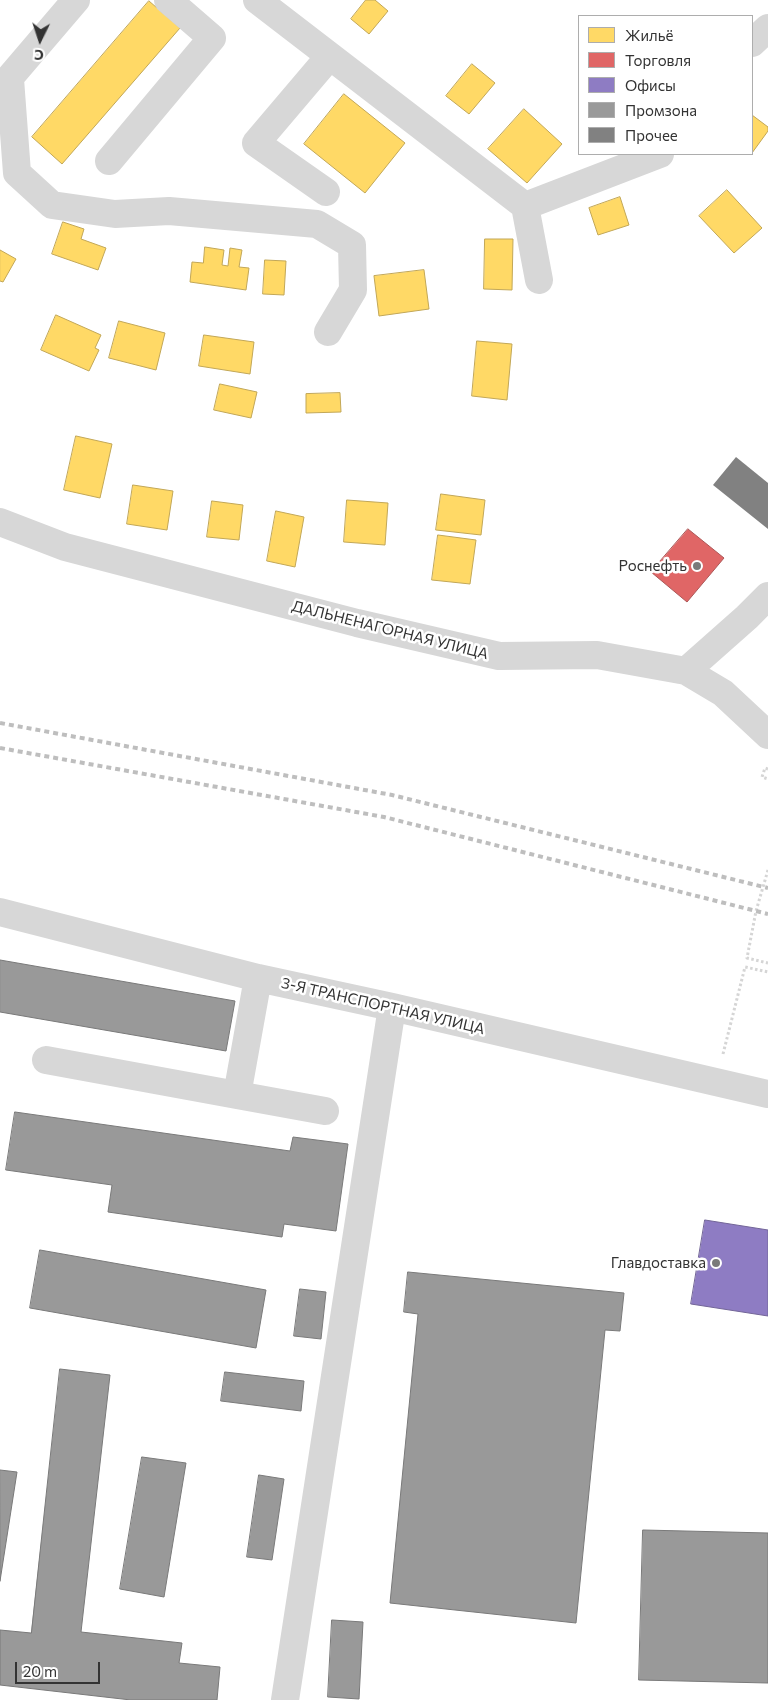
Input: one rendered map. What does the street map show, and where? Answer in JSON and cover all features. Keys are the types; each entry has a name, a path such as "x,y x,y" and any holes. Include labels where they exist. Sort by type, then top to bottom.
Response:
{"street":[{"path":"76,0 5,84 17,173 52,205 115,214 169,211 317,224 352,245 353,290 328,332"},
{"path":"109,161 212,38 168,0"},
{"path":"257,0 525,206 539,280"},
{"path":"753,42 768,28"},
{"path":"326,192 256,143 329,57"},
{"path":"525,206 657,155"},
{"name":"ДАЛЬНЕНАГОРНАЯ УЛИЦА","path":"0,522 64,547 357,623 499,656 597,655 686,671 723,693 768,735"},
{"path":"686,671 768,596"},
{"name":"3-Я ТРАНСПОРТНАЯ УЛИЦА","path":"0,912 258,978 768,1094"},
{"path":"237,1095 258,978"},
{"path":"285,1700 392,1007"},
{"path":"46,1060 325,1111"}],"path":[{"path":"768,769 765,768 762,777 768,779"},
{"path":"768,870 756,911 747,958 768,963"},
{"path":"716,1081 745,967 768,972"}],"building: Жильё":[{"path":"366,0 375,0 388,11 369,34 351,19"},
{"path":"149,1 180,28 62,164 32,137"},
{"path":"472,64 495,83 469,114 446,96"},
{"path":"344,94 405,143 365,193 304,144"},
{"path":"524,109 562,144 527,183 488,149"},
{"path":"753,116 768,127 768,131 753,152"},
{"path":"727,190 762,228 734,253 699,216"},
{"path":"620,197 629,225 598,235 589,208"},
{"path":"63,222 84,229 81,239 106,248 98,270 52,254"},
{"path":"485,239 513,239 512,290 484,289"},
{"path":"205,247 224,250 222,265 228,266 230,248 242,250 239,267 249,268 246,290 190,282 192,262 203,263"},
{"path":"0,250 16,259 3,282 0,281"},
{"path":"265,260 286,261 284,295 263,294"},
{"path":"424,270 429,309 379,316 374,276"},
{"path":"56,315 101,335 95,348 99,350 89,371 41,350"},
{"path":"119,321 165,333 156,370 109,358"},
{"path":"204,335 254,342 250,374 199,366"},
{"path":"477,341 512,344 507,400 472,396"},
{"path":"220,384 257,392 251,418 214,410"},
{"path":"340,393 341,412 306,413 306,394"},
{"path":"76,436 112,444 100,498 64,490"},
{"path":"133,485 173,491 167,530 127,524"},
{"path":"441,494 485,500 481,535 436,530"},
{"path":"347,500 388,503 385,545 344,542"},
{"path":"212,501 243,505 239,540 207,537"},
{"path":"276,511 304,517 295,567 267,561"},
{"path":"438,535 476,540 470,584 432,580"}],"building: Торговля":[{"path":"688,529 724,558 687,602 651,572"}],"building: Офисы":[{"path":"705,1220 768,1230 768,1316 691,1304"}],"building: Промзона":[{"path":"0,960 235,1001 226,1051 0,1012"},
{"path":"15,1112 290,1151 293,1137 348,1144 336,1231 284,1224 282,1237 108,1212 112,1185 6,1170"},
{"path":"40,1250 266,1290 256,1348 30,1308"},
{"path":"408,1272 624,1293 620,1331 605,1330 576,1623 390,1603 418,1314 404,1312"},
{"path":"300,1289 326,1292 321,1339 294,1336"},
{"path":"60,1369 110,1375 81,1632 182,1643 179,1663 220,1667 217,1700 131,1700 0,1685 0,1630 31,1633"},
{"path":"225,1372 304,1381 301,1411 221,1401"},
{"path":"142,1457 186,1463 164,1597 120,1589"},
{"path":"0,1470 17,1472 0,1581"},
{"path":"259,1475 284,1479 272,1560 247,1557"},
{"path":"643,1530 768,1533 768,1683 639,1680"},
{"path":"332,1620 363,1622 359,1699 328,1697"}],"building: Прочее":[{"path":"736,457 768,483 768,529 713,485"}],"railway":[{"path":"0,723 392,795 768,888"},
{"path":"0,748 384,817 768,914"}],"place":[{"name":"Роснефть","path":"697,566"},
{"name":"Главдоставка","path":"716,1263"}]}
